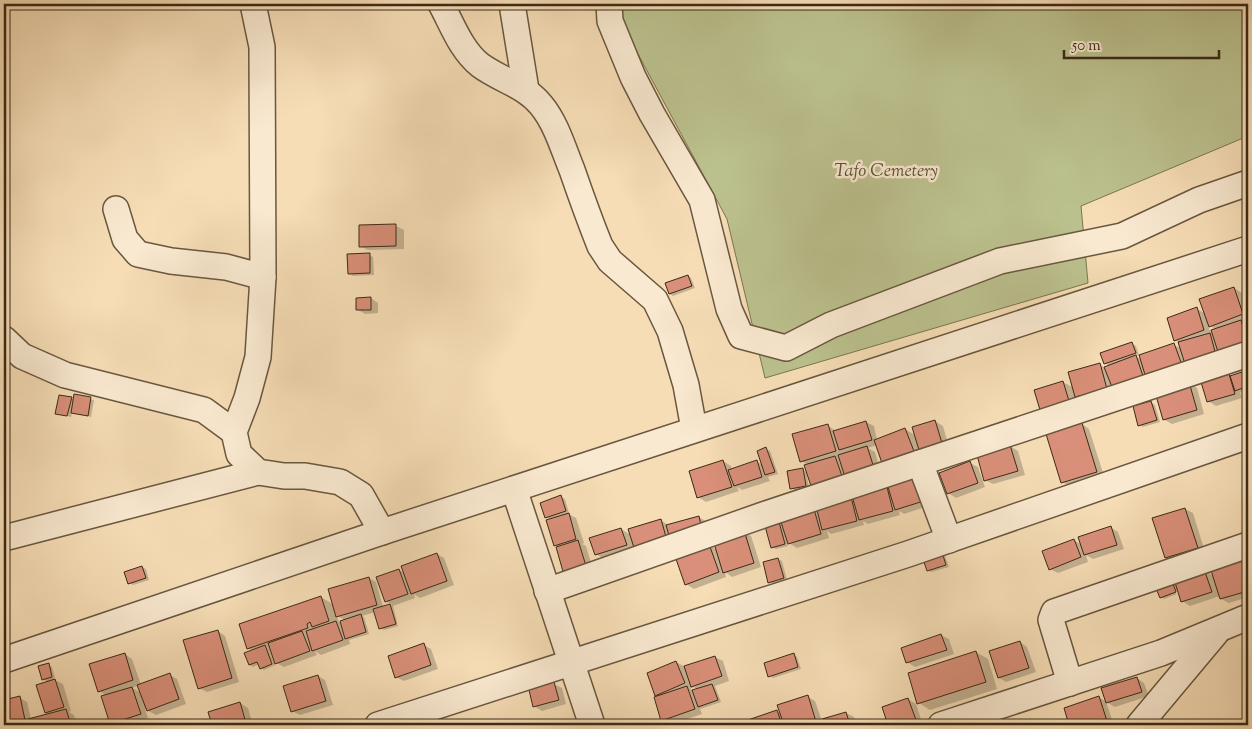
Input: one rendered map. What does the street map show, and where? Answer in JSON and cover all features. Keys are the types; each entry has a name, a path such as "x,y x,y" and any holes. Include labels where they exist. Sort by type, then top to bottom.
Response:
{"street":[{"path":"253,4 262,47 264,277 258,357 248,398 234,432 239,454 258,472"},
{"path":"441,4 465,50 479,64 496,76 526,90 540,104 549,117 561,142 600,246 610,261 655,300 670,331 686,386 694,429"},
{"path":"512,4 526,90"},
{"path":"609,4 610,21 633,76 652,114 702,200 729,309 741,336 786,348 831,325 1000,262 1122,236 1199,200 1248,183"},
{"path":"116,209 125,239 138,254 171,261 226,268 264,277"},
{"path":"4,660 382,532 1248,249"},
{"path":"4,339 22,356 65,375 204,410 234,432"},
{"path":"547,591 766,514 1248,354"},
{"path":"378,725 950,540 1248,436"},
{"path":"920,463 950,540"},
{"path":"4,538 14,537 258,472 284,476 306,476 340,482 361,495 382,532"},
{"path":"514,489 592,725"},
{"path":"1070,683 1050,620 1054,612 1248,545"},
{"path":"941,725 1161,653 1248,617"},
{"path":"1139,725 1218,630"}],"green space":[{"name":"Tafo Cemetery","path":"611,4 1248,4 1248,136 1081,206 1088,283 765,378 727,219"}],"building":[{"path":"396,224 396,246 359,247 359,225"},
{"path":"370,253 370,273 348,274 347,254"},
{"path":"688,275 692,286 669,294 665,283"},
{"path":"1234,287 1243,314 1209,327 1199,299"},
{"path":"371,297 371,310 356,310 356,298"},
{"path":"1197,307 1204,330 1174,341 1167,318"},
{"path":"1241,320 1248,346 1219,355 1211,330"},
{"path":"1210,333 1216,355 1185,364 1178,342"},
{"path":"1132,342 1136,353 1104,364 1100,353"},
{"path":"1174,343 1182,365 1146,378 1139,355"},
{"path":"1136,355 1143,376 1112,387 1104,367"},
{"path":"1100,363 1107,389 1075,397 1068,372"},
{"path":"1248,370 1248,386 1235,391 1230,376"},
{"path":"1229,374 1235,394 1207,402 1201,382"},
{"path":"1063,381 1069,401 1040,410 1034,390"},
{"path":"1189,382 1197,410 1163,420 1155,392"},
{"path":"74,394 91,397 88,416 71,413"},
{"path":"59,395 72,397 67,416 55,414"},
{"path":"1151,401 1157,420 1138,426 1133,406"},
{"path":"935,420 942,443 919,450 912,427"},
{"path":"866,421 872,440 839,450 833,431"},
{"path":"1082,423 1097,472 1061,483 1046,434"},
{"path":"828,424 836,451 800,462 792,434"},
{"path":"905,428 915,454 883,466 874,440"},
{"path":"1010,445 1018,471 984,481 977,455"},
{"path":"867,446 874,468 845,477 838,455"},
{"path":"766,447 775,472 765,475 757,451"},
{"path":"835,456 843,479 812,489 804,465"},
{"path":"723,460 732,487 697,498 689,471"},
{"path":"757,460 762,477 734,486 728,470"},
{"path":"970,461 978,483 947,494 939,473"},
{"path":"803,468 806,486 790,489 787,471"},
{"path":"922,475 930,499 895,510 888,487"},
{"path":"887,487 893,511 859,520 852,496"},
{"path":"561,495 566,511 545,518 540,503"},
{"path":"851,497 857,521 822,530 816,506"},
{"path":"1185,508 1198,548 1165,558 1152,518"},
{"path":"814,509 821,534 788,544 780,519"},
{"path":"569,513 576,539 554,546 546,520"},
{"path":"699,516 703,534 671,543 666,525"},
{"path":"661,519 668,544 636,554 628,529"},
{"path":"779,522 785,544 771,548 765,526"},
{"path":"1111,526 1117,545 1084,555 1078,537"},
{"path":"621,528 627,545 595,555 589,538"},
{"path":"744,530 754,563 723,573 713,540"},
{"path":"1074,539 1081,557 1049,570 1042,551"},
{"path":"578,540 587,569 564,575 556,547"},
{"path":"709,544 719,572 685,585 675,556"},
{"path":"941,549 946,565 927,571 922,556"},
{"path":"437,553 447,581 411,594 401,566"},
{"path":"1242,554 1248,574 1248,591 1220,599 1209,564"},
{"path":"778,558 784,578 768,583 763,562"},
{"path":"142,566 146,578 128,584 124,572"},
{"path":"399,569 408,594 385,602 376,577"},
{"path":"1204,569 1212,592 1181,602 1174,579"},
{"path":"369,577 377,605 336,617 328,589"},
{"path":"1172,581 1176,592 1160,598 1155,586"},
{"path":"321,596 329,621 312,627 310,622 307,624 308,628 247,649 239,624"},
{"path":"390,604 396,624 379,629 373,609"},
{"path":"361,614 366,632 345,639 340,621"},
{"path":"336,621 343,640 312,651 306,631"},
{"path":"218,630 232,678 198,689 183,640"},
{"path":"302,631 310,651 275,664 268,643"},
{"path":"941,634 947,650 906,663 901,648"},
{"path":"1020,641 1029,668 998,678 989,651"},
{"path":"424,643 431,665 395,678 388,656"},
{"path":"265,645 272,664 260,669 257,662 249,665 244,653"},
{"path":"976,651 986,682 917,704 908,673"},
{"path":"125,653 133,680 98,692 89,664"},
{"path":"794,653 798,667 768,677 764,663"},
{"path":"715,656 722,676 691,687 684,666"},
{"path":"676,661 685,683 655,696 647,673"},
{"path":"49,663 52,677 42,680 38,666"},
{"path":"170,673 179,699 147,711 137,685"},
{"path":"318,675 326,701 291,712 283,686"},
{"path":"1137,677 1142,692 1106,703 1101,688"},
{"path":"55,679 64,707 45,713 36,685"},
{"path":"554,682 559,700 533,707 529,690"},
{"path":"712,684 718,700 698,707 692,690"},
{"path":"687,686 695,709 661,721 654,697"},
{"path":"132,687 141,714 110,724 101,696"},
{"path":"808,695 817,725 784,725 777,705"},
{"path":"20,696 26,725 4,725 4,700"},
{"path":"1099,696 1107,721 1095,725 1069,725 1064,708"},
{"path":"908,698 916,720 902,725 888,725 882,707"},
{"path":"240,702 246,723 238,725 212,725 208,712"},
{"path":"66,709 71,725 30,725 28,719"},
{"path":"777,710 782,725 744,725 742,722"},
{"path":"846,712 850,725 824,725 822,719"}]}
